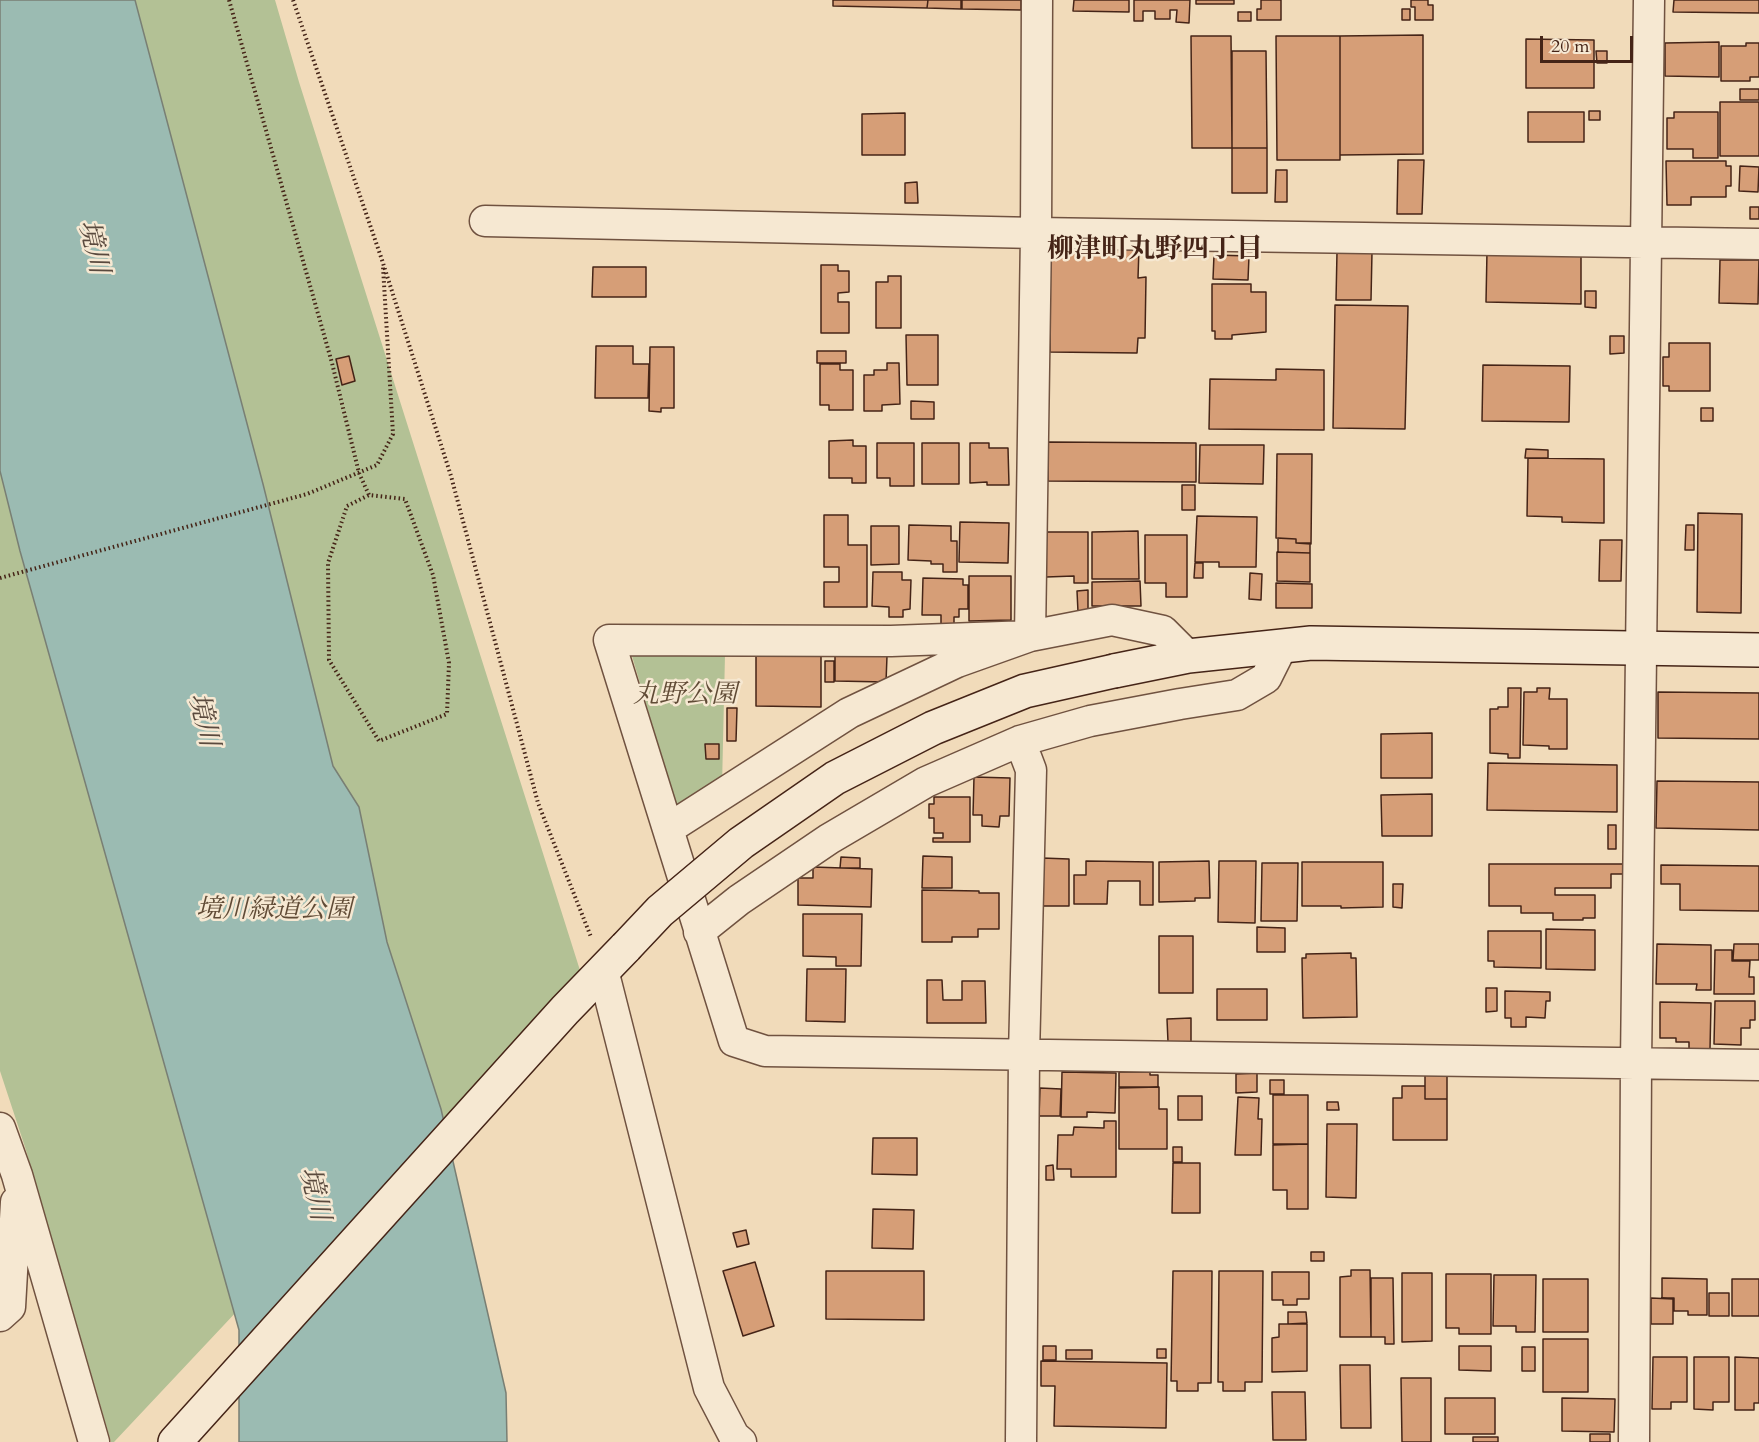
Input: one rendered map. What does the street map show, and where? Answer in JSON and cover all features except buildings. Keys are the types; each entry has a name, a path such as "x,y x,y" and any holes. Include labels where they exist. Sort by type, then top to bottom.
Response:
{"street":[{"path":"1030,636 1037,0"},
{"path":"1634,1442 1636,1063 1649,0"},
{"path":"485,221 1036,233 1759,244"},
{"path":"668,830 849,712 957,662 1030,636 1112,620 1163,631 1188,656"},
{"path":"1030,636 891,641 609,640 734,1041 765,1052 1759,1065"},
{"path":"175,1442 565,1010 660,911 741,843 835,778 933,728 1025,691 1188,656 1311,643 1759,650"},
{"path":"699,932 739,900 829,839 926,782 1020,741 1090,721 1237,695 1266,678 1282,646"},
{"path":"1020,741 1031,770 1024,1055 1021,1442"},
{"path":"615,958 709,1388 734,1436 741,1442"},
{"path":"0,1128 17,1174 94,1442"},
{"path":"0,1316 10,1307 17,1174"}],"path":[{"path":"229,0 332,363 359,473 369,495"},
{"path":"293,0 382,260 451,476 538,803 615,958"},
{"path":"0,578 307,494 377,465 393,434 382,260"},
{"path":"369,495 405,499 433,574 449,663 447,714 379,741 329,660 328,563 347,506 369,495"}],"green space":[{"name":"境川緑道公園","path":"0,0 275,0 584,983 452,1121 301,1243 114,1442 111,1442 25,1147 0,1071"},
{"name":"丸野公園","path":"725,655 722,786 679,816 632,656"}],"water":[{"name":"境川","path":"0,0 135,0 263,484 333,766 359,807 387,942 441,1109 506,1393 507,1442 239,1442 239,1330 20,551 0,471"}],"district":[{"name":"柳津町丸野四丁目","path":"1155,251"}]}
